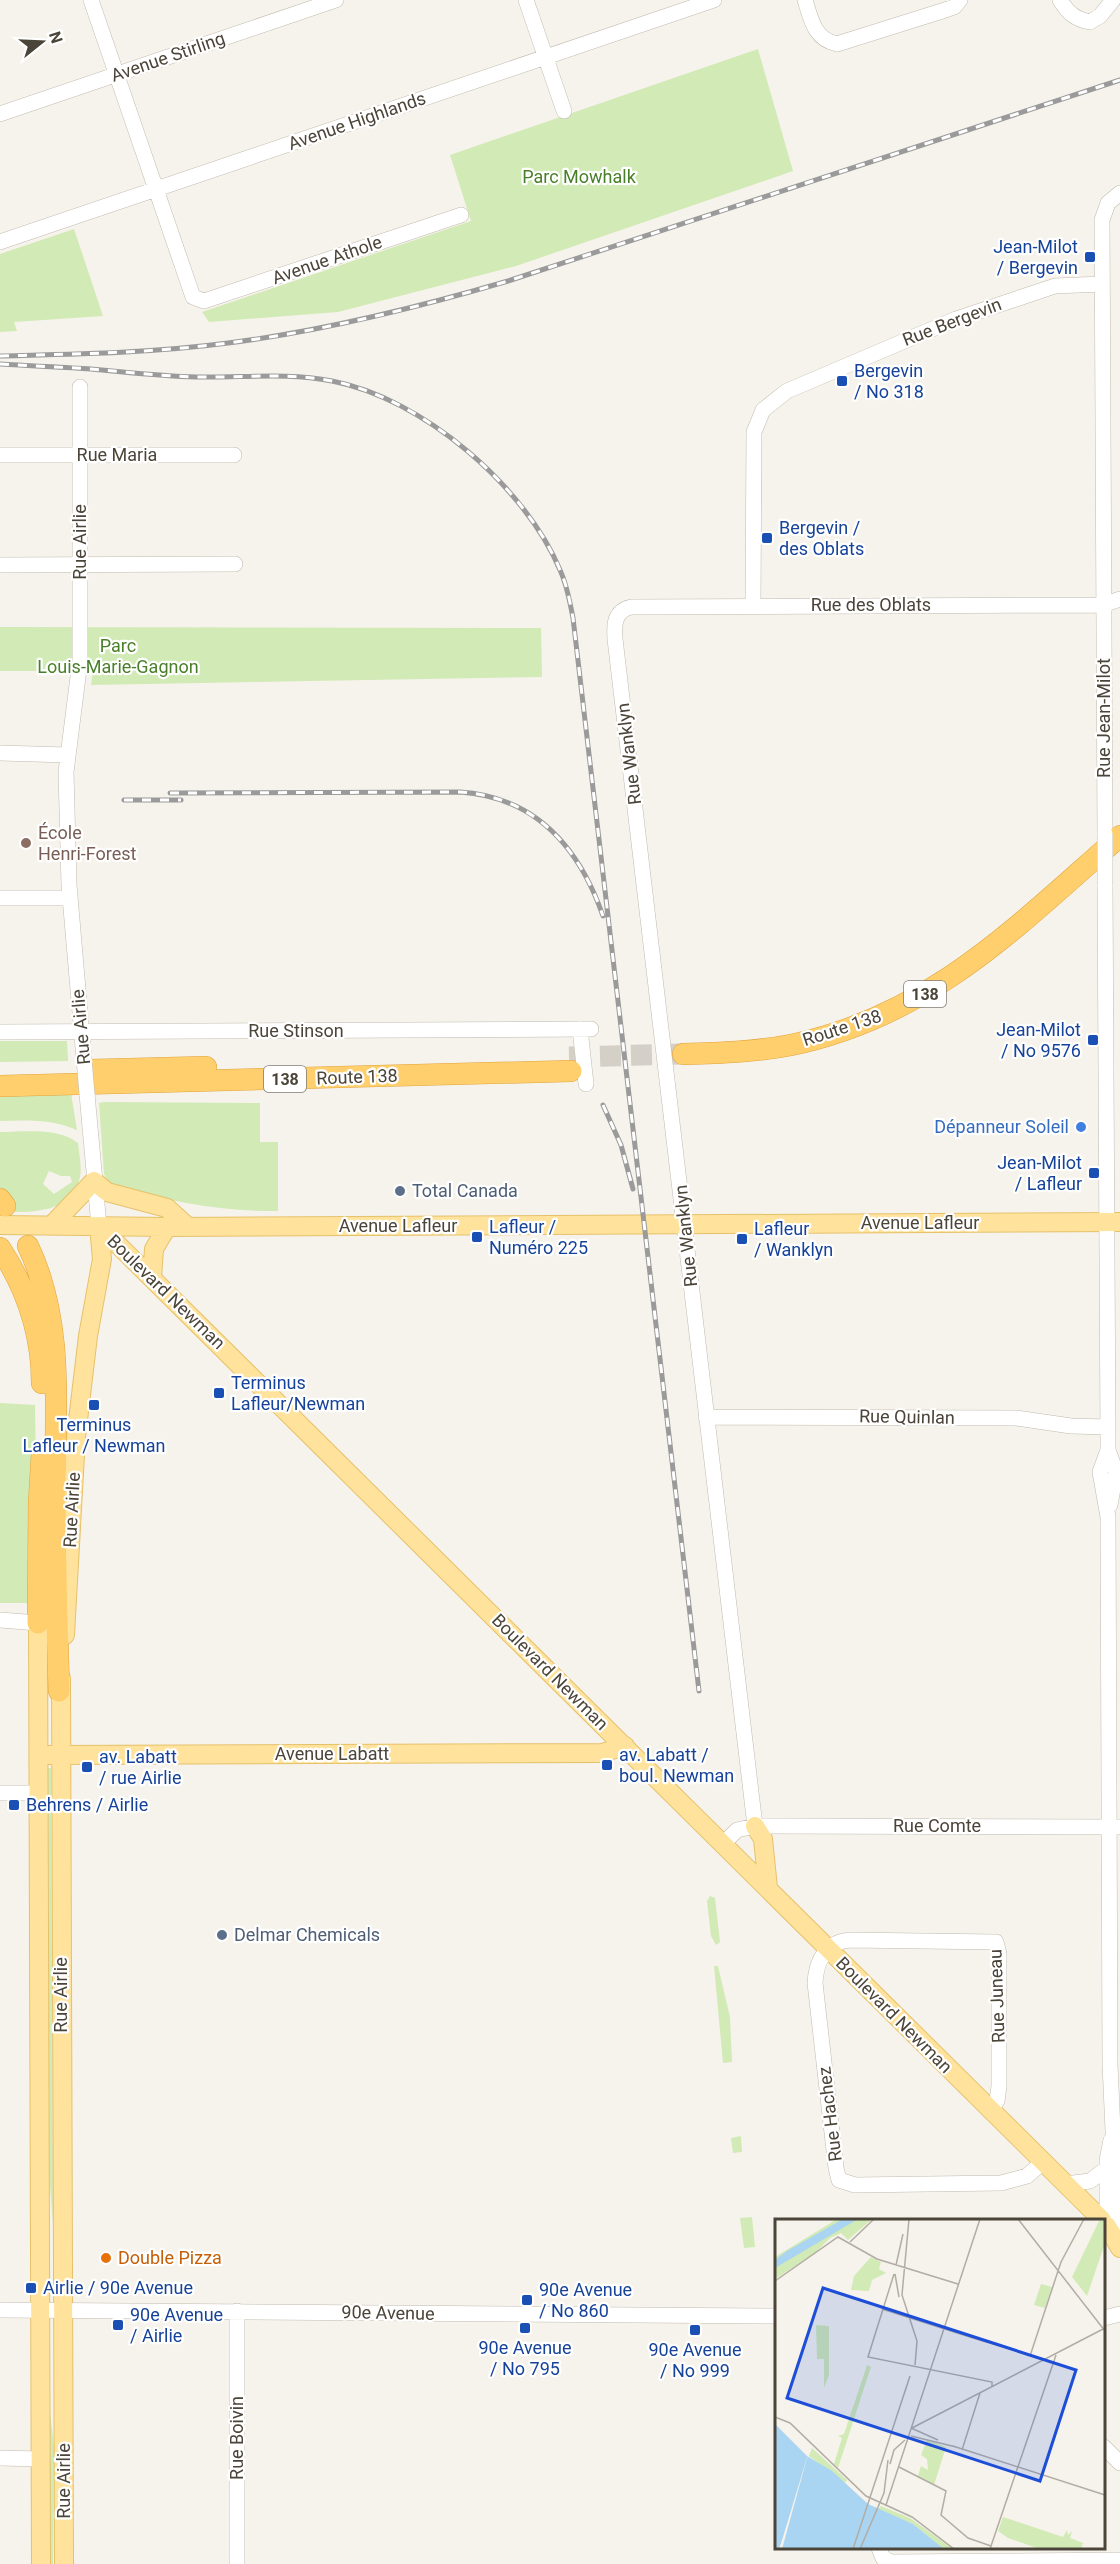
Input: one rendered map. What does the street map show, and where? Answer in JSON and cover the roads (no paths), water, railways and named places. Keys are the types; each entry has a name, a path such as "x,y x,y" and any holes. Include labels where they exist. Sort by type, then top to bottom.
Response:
{"highway":[{"name":"Route 138","path":"1112,835 981,957 937,987 902,1006 856,1026 794,1044 684,1061 747,1066 794,1058 854,1042 899,1024 937,1004 986,971 1120,855"},
{"name":"Route 138","path":"0,1072 575,1071"},
{"name":"Route 138","path":"0,1086 575,1071"},
{"path":"28,1246 46,1293 54,1341 56,1608 60,1691"},
{"path":"0,1248 18,1278 29,1305 41,1356 42,1440 38,1623"}],"main road":[{"path":"52,1225 94,1181 107,1192 167,1208 189,1227"},
{"name":"Avenue Lafleur","path":"2,1210 52,1225 167,1227 1113,1222"},
{"name":"Boulevard Newman","path":"99,1226 1101,2219"},
{"name":"Rue Airlie","path":"64,2564 60,1691 68,1602 76,1437 88,1336 102,1253 99,1226"},
{"path":"152,1278 154,1249 167,1227"},
{"name":"Rue Airlie","path":"38,1623 41,2564"},
{"name":"Avenue Labatt","path":"39,1755 602,1753 625,1746"},
{"path":"755,1826 763,1839 768,1888"}],"street":[{"path":"92,0 155,189"},
{"name":"Avenue Stirling","path":"0,114 336,0"},
{"path":"526,0 564,111"},
{"name":"Avenue Highlands","path":"0,242 714,0"},
{"path":"805,0 817,32 829,42 837,44 954,7 960,0"},
{"path":"1060,0 1067,11 1078,19 1090,22 1100,16 1113,0"},
{"name":"Avenue Athole","path":"155,189 193,297 204,302 461,215"},
{"name":"Rue Jean-Milot","path":"1112,2230 1107,2168 1116,2102 1115,1827 1114,1688 1108,1517 1116,1472 1108,1427 1113,1222 1110,890 1112,835 1103,605 1102,220 1114,198"},
{"name":"Rue Bergevin","path":"753,606 752,443 759,417 769,403 787,391 945,322 1055,286 1102,284"},
{"name":"Rue Airlie","path":"80,387 79,671 68,755 67,822 70,898 99,1226"},
{"name":"Rue Maria","path":"0,455 234,454"},
{"path":"0,565 235,564"},
{"name":"Rue des Oblats","path":"621,610 631,607 1103,605 1120,599"},
{"name":"Rue Wanklyn","path":"621,610 615,623 615,639 755,1826"},
{"path":"0,753 68,755"},
{"path":"0,898 70,898"},
{"name":"Rue Stinson","path":"0,1032 586,1029 575,1071"},
{"name":"Rue Quinlan","path":"706,1417 1016,1418 1071,1426 1108,1427"},
{"path":"0,1620 38,1623"},
{"path":"0,1793 39,1793"},
{"path":"723,1844 737,1830 755,1826"},
{"name":"Rue Comte","path":"755,1826 1115,1827"},
{"name":"Rue Juneau","path":"828,1949 837,1942 850,1940 996,1942 999,1954 1000,2079 997,2101 990,2110"},
{"name":"Rue Hachez","path":"828,1949 818,1964 815,1983 836,2174 841,2182 855,2185 990,2184 1027,2176 1043,2162"},
{"name":"Rue Jean-Milot","path":"1112,2230 1119,2160 1113,2131"},
{"path":"1065,2184 1090,2181 1107,2168"},
{"name":"90e Avenue","path":"0,2310 775,2316"},
{"name":"Rue Boivin","path":"237,2311 237,2564"},
{"path":"1105,2319 1120,2314"},
{"path":"1105,2319 1120,2322"},
{"path":"1105,2449 1120,2463"},
{"path":"0,2458 40,2458"},
{"path":"880,2549 883,2558 891,2562 1120,2560"}],"tunnel":[{"path":"569,1057 683,1054"}],"railway":[{"path":"0,356 114,353 200,346 299,332 404,309 508,281 1120,80"},
{"path":"0,364 156,375 315,378 366,391 401,406 467,450 522,507 544,538 562,576 573,618 699,1691"},
{"path":"170,793 460,792 487,796 511,804 532,815 551,830 581,868 603,916"},
{"path":"124,800 181,800"},
{"path":"603,1105 621,1145 633,1189"}],"place":[{"name":"Jean-Milot / Bergevin","path":"1090,257"},
{"name":"Bergevin / No 318","path":"842,381"},
{"name":"Bergevin / des Oblats","path":"767,538"},
{"name":"École Henri-Forest","path":"26,843"},
{"name":"Jean-Milot / No 9576","path":"1093,1040"},
{"name":"Dépanneur Soleil","path":"1081,1127"},
{"name":"Jean-Milot / Lafleur","path":"1094,1173"},
{"name":"Total Canada","path":"400,1191"},
{"name":"Lafleur / Numéro 225","path":"477,1237"},
{"name":"Lafleur / Wanklyn","path":"742,1239"},
{"name":"Terminus Lafleur/Newman","path":"219,1393"},
{"name":"Terminus Lafleur / Newman","path":"94,1405"},
{"name":"av. Labatt / boul. Newman","path":"607,1765"},
{"name":"av. Labatt / rue Airlie","path":"87,1767"},
{"name":"Behrens / Airlie","path":"14,1805"},
{"name":"Delmar Chemicals","path":"222,1935"},
{"name":"Double Pizza","path":"106,2258"},
{"name":"Airlie / 90e Avenue","path":"31,2288"},
{"name":"90e Avenue / No 860","path":"527,2300"},
{"name":"90e Avenue / Airlie","path":"118,2325"},
{"name":"90e Avenue / No 795","path":"525,2328"},
{"name":"90e Avenue / No 999","path":"695,2330"}],"park label":[{"name":"Parc Mowhalk","path":"579,177"},
{"name":"Parc Louis-Marie-Gagnon","path":"118,656"}]}
